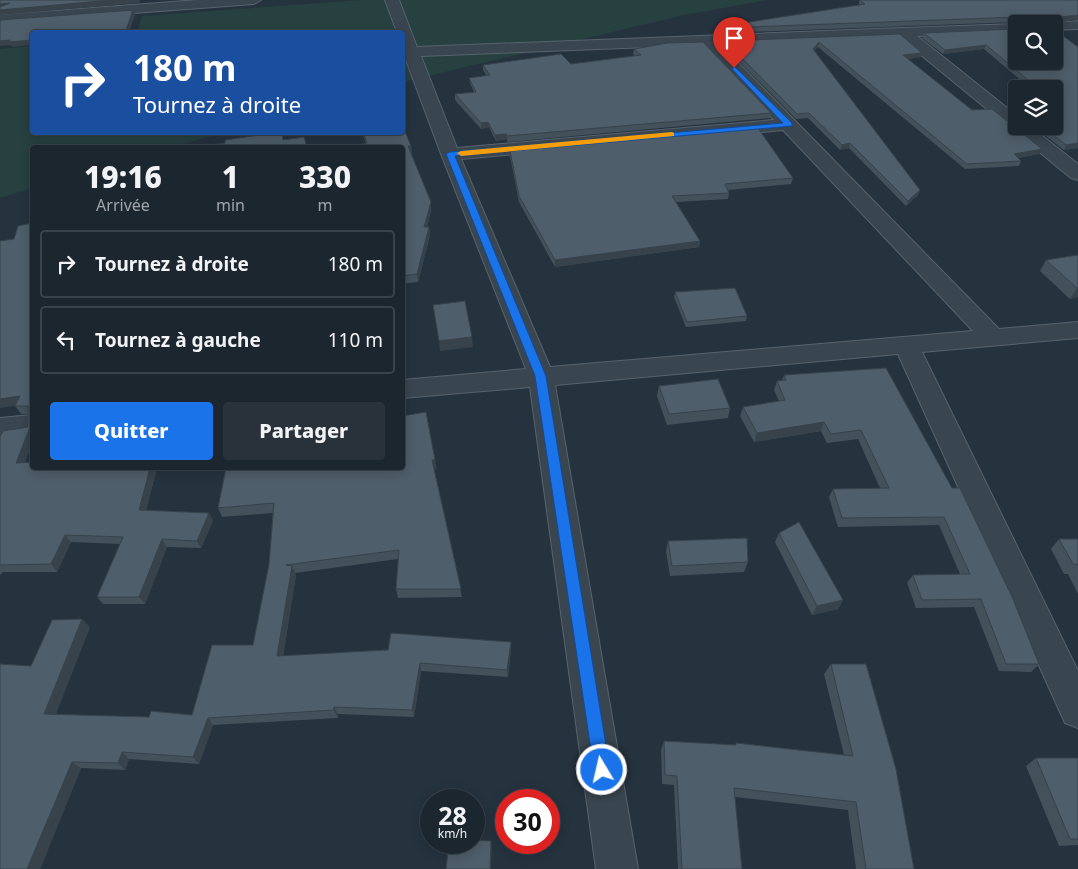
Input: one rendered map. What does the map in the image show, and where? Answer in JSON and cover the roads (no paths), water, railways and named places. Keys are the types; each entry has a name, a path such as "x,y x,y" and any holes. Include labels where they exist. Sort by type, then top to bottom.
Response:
{"street":[{"path":"0,19 254,0"},
{"path":"392,0 403,30"},
{"path":"1063,26 1078,25"},
{"path":"411,52 1008,28"},
{"path":"902,32 1008,117"},
{"path":"405,36 450,154 541,376 617,869"},
{"path":"707,40 994,338"},
{"path":"450,154 789,124"},
{"path":"1030,135 1078,174"},
{"path":"405,389 1078,330"},
{"path":"907,346 1078,710"},
{"path":"0,428 30,425"}]}
